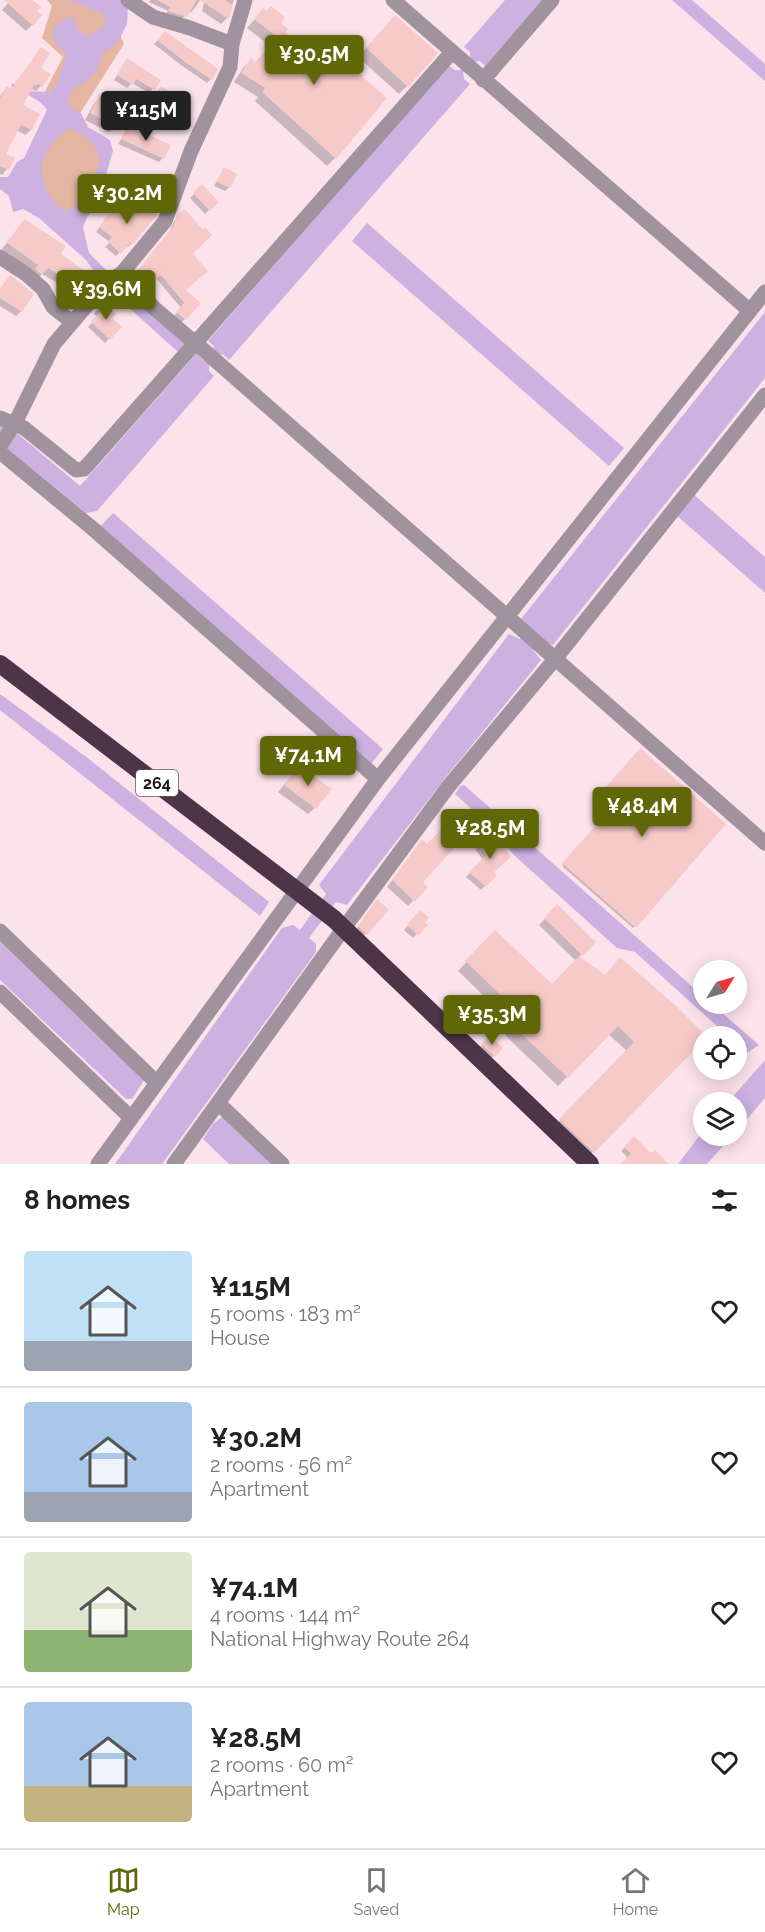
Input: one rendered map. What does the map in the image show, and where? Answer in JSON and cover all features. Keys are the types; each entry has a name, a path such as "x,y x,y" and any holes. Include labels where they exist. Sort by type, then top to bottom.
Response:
{"highway":[{"name":"264","path":"0,664 314,902 590,1164"}],"street":[{"path":"128,0 153,17 232,44"},
{"path":"6,438 54,345 72,322 165,221 191,151 230,67 232,44 245,0"},
{"path":"393,0 750,311"},
{"path":"483,80 552,0"},
{"path":"6,438 24,428 76,470 84,469 207,352 331,187 462,61"},
{"path":"0,257 26,274 43,289 53,307 72,322"},
{"path":"113,279 154,308 207,352 765,843"},
{"path":"98,1164 378,779 765,292"},
{"path":"174,1164 218,1103 337,922 555,658 765,395"},
{"path":"0,418 6,438 92,528 378,779"},
{"path":"0,931 157,1083"},
{"path":"0,992 131,1118"},
{"path":"218,1103 282,1164"}],"shaded area":[{"path":"47,0 124,0 111,16 124,44 77,118 106,158 69,239 8,188 54,109 42,97 63,57 42,38 52,6"},
{"path":"70,0 121,0 128,5 127,24 118,42 103,53 97,70 89,79 72,90 68,100 72,109 81,113 88,127 110,140 113,151 105,178 106,191 87,217 83,227 89,253 105,269 107,275 122,282 183,339 186,345 179,353 116,296 118,293 99,278 86,260 39,218 23,209 13,212 9,196 0,189 0,177 8,177 17,162 24,158 47,110 36,99 11,86 13,83 26,91 49,92 56,86 67,55 56,44 52,34 56,25 67,16 74,19 78,30 86,36 103,28 105,17 97,11","holes":["70,128 86,137 95,146 99,163 81,200 64,211 54,202 46,189 42,167 48,151"]},
{"path":"505,0 543,0 485,66 480,61 473,62 463,73 464,79 470,84 229,360 223,354 218,355 209,365 209,371 214,376 97,511 86,513 7,448 0,433 0,425 14,436 18,434 80,486 196,354 204,361 213,351 214,346 208,341 448,65 455,70 460,70 470,59 470,52 464,47"},
{"path":"672,0 692,0 765,64 765,81"},
{"path":"367,223 624,448 609,466 352,241"},
{"path":"765,312 765,378 553,645 542,640 533,650 541,660 446,777 347,905 336,902 309,938 316,944 316,952 162,1164 115,1164 282,928 293,925 300,930 326,894 319,885 509,634 520,639 529,630 521,619"},
{"path":"693,494 765,557 765,593 675,514"},
{"path":"113,513 383,749 371,764 100,527"},
{"path":"0,694 85,756 269,902 260,916 0,710"},
{"path":"464,785 693,987 693,1004 635,952 617,948 515,856 487,823 455,794 460,786"},
{"path":"0,942 144,1080 132,1099 126,1099 0,980"},
{"path":"704,1014 723,1014 737,1026 717,1026"},
{"path":"747,1035 759,1045 747,1053"},
{"path":"765,1060 765,1098 747,1119 747,1092 737,1092"},
{"path":"223,1116 273,1164 229,1164 203,1139 213,1124"},
{"path":"693,1144 723,1146 707,1164 678,1164"}],"building":[{"path":"4,0 33,0 41,7 37,11 42,15 33,26"},
{"path":"157,0 197,0 187,17 168,11 170,7"},
{"path":"200,0 225,0 233,5 230,16 228,19"},
{"path":"271,6 285,17 281,23 288,29 286,32 303,46 314,34 387,98 336,159 262,92 265,88 241,73 251,58 256,62 277,37 254,19 263,8 266,11"},
{"path":"395,15 438,53 408,87 366,48"},
{"path":"165,31 218,69 212,80 157,40"},
{"path":"41,47 50,53 41,68 51,74 42,87 38,84 34,85 23,105 40,114 32,130 21,125 6,154 15,158 9,170 0,166 0,98 6,86 11,89"},
{"path":"127,58 161,80 155,90 136,79 133,85 117,75"},
{"path":"161,86 179,97 171,111 152,100"},
{"path":"113,95 129,103 117,127 90,113 99,96 110,102"},
{"path":"128,125 171,145 164,159 121,139"},
{"path":"224,167 237,174 230,188 217,182"},
{"path":"202,184 219,202 210,211 193,193"},
{"path":"134,198 157,215 133,244 130,243 121,254 108,242 112,237 99,227 114,207 123,214"},
{"path":"185,209 203,230 205,227 212,235 193,254 208,271 186,290 201,303 186,320 176,312 184,303 161,275 149,286 136,272 173,227 177,215"},
{"path":"24,219 66,246 61,254 83,270 74,284 48,268 42,275 35,269 38,265 7,243"},
{"path":"10,275 34,294 22,312 0,298 0,289"},
{"path":"107,296 110,299 106,305 116,314 112,318 122,327 110,340 91,322 100,312 97,309"},
{"path":"640,748 726,824 636,928 562,863 606,814 593,802"},
{"path":"298,765 332,789 316,809 284,785"},
{"path":"454,815 470,831 423,882 428,887 415,902 392,880 422,839 427,844"},
{"path":"491,832 511,857 494,872 497,875 486,887 469,872 486,855 478,844"},
{"path":"377,899 389,910 367,935 358,926"},
{"path":"557,904 596,942 583,956 544,918"},
{"path":"420,910 429,918 425,922 428,925 418,936 407,925"},
{"path":"495,930 552,984 579,956 605,975 620,957 696,1026 693,1026 693,1051 594,1153 559,1119 634,1042 618,1026 568,1078 512,1025 522,1015 465,961"},
{"path":"490,1035 503,1048 495,1057 481,1044"},
{"path":"634,1136 651,1153 655,1150 669,1164 620,1164 631,1154 624,1147"}]}
